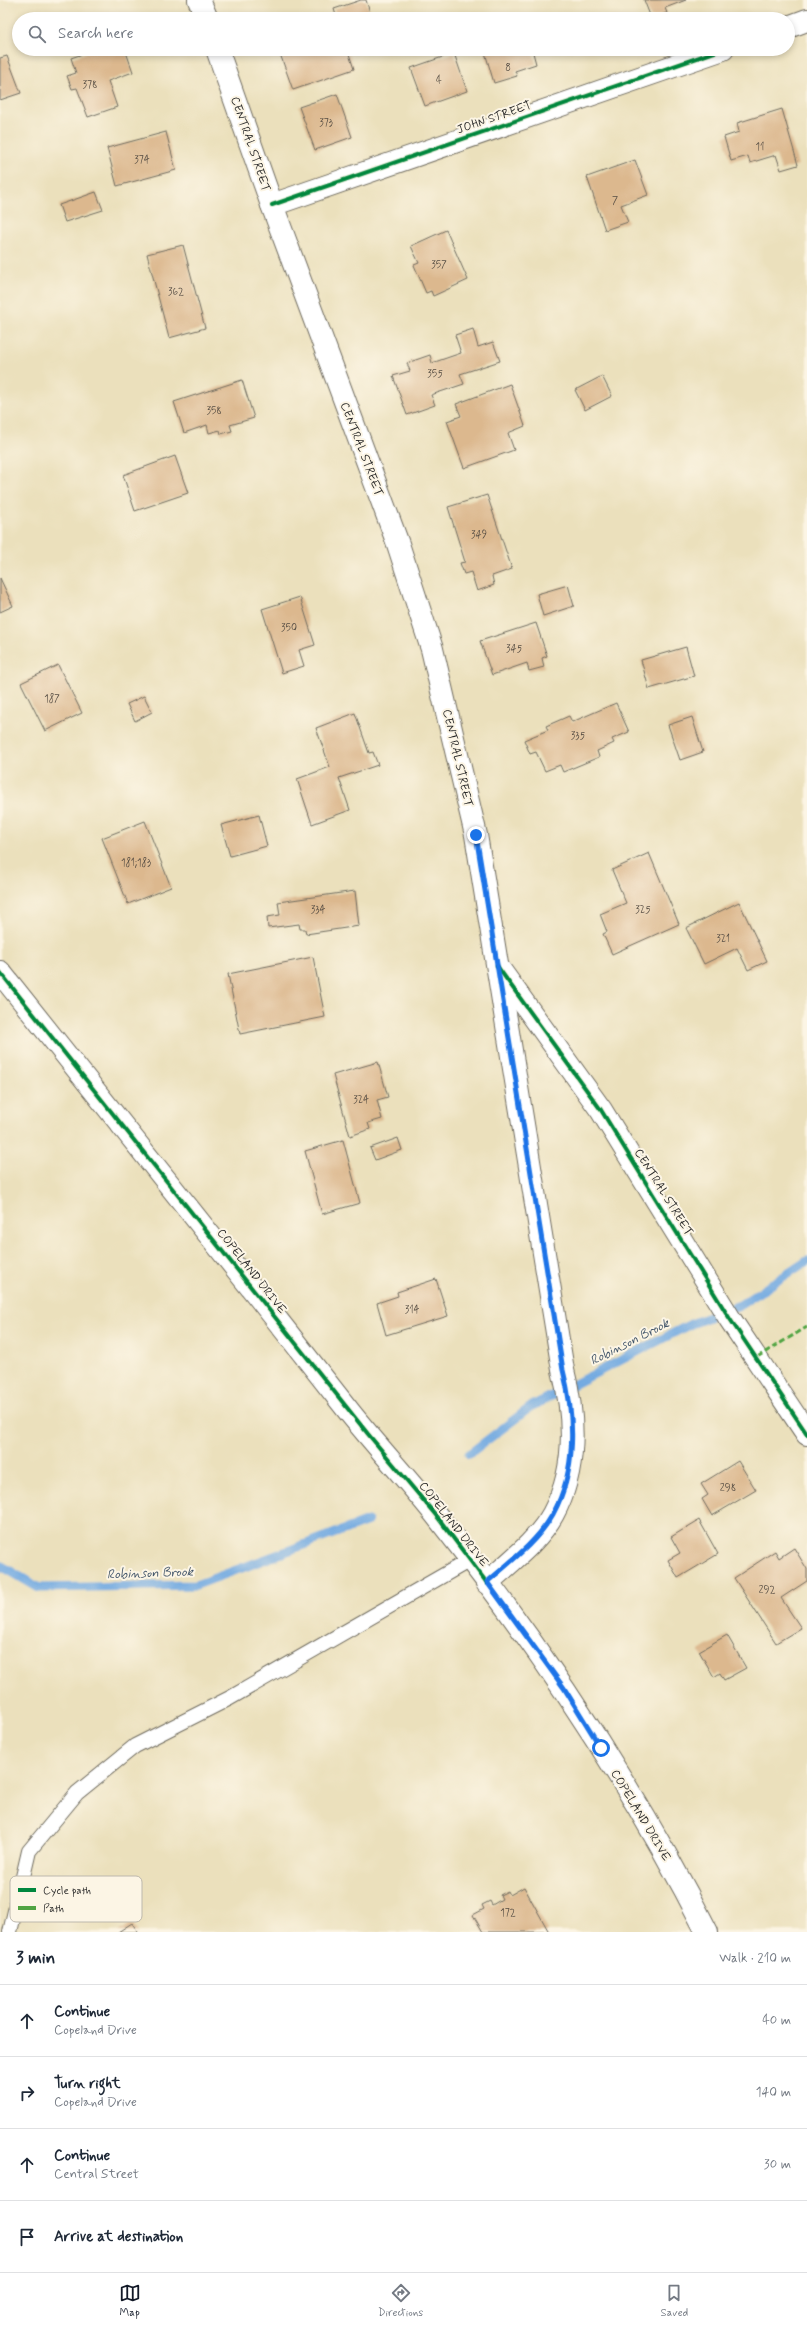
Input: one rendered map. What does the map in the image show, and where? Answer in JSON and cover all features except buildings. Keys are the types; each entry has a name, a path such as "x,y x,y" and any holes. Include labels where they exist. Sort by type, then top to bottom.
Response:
{"main road":[{"path":"199,0 204,12"},
{"path":"795,24 807,20"},
{"name":"CENTRAL STREET","path":"219,56 272,205 398,544 432,649 476,835 497,966 601,1110 730,1319 807,1434"},
{"name":"JOHN STREET","path":"272,205 703,56"},
{"name":"COPELAND DRIVE","path":"487,1582 528,1545 552,1515 566,1484 572,1427 569,1395 563,1370 497,966"},
{"name":"COPELAND DRIVE","path":"0,972 363,1428 439,1519 487,1582 564,1688 655,1837 707,1932"}],"lane":[{"path":"23,1876 29,1851 77,1793 130,1751 230,1698 470,1560"},
{"path":"10,1932 12,1922"}],"waterway":[{"name":"Robinson Brook","path":"469,1454 532,1406 691,1324 740,1305 807,1261"},
{"name":"Robinson Brook","path":"0,1565 39,1588 196,1585 368,1521"}],"marked path":[{"path":"757,1357 807,1327"}],"cycle path":[{"path":"272,205 703,56"},
{"path":"497,966 601,1110 730,1319 807,1434"},
{"path":"0,972 368,1434 439,1519 487,1583"}],"route":[{"path":"476,835 563,1370 569,1395 572,1427 566,1484 552,1515 528,1545 487,1582 564,1688 601,1748"}]}
